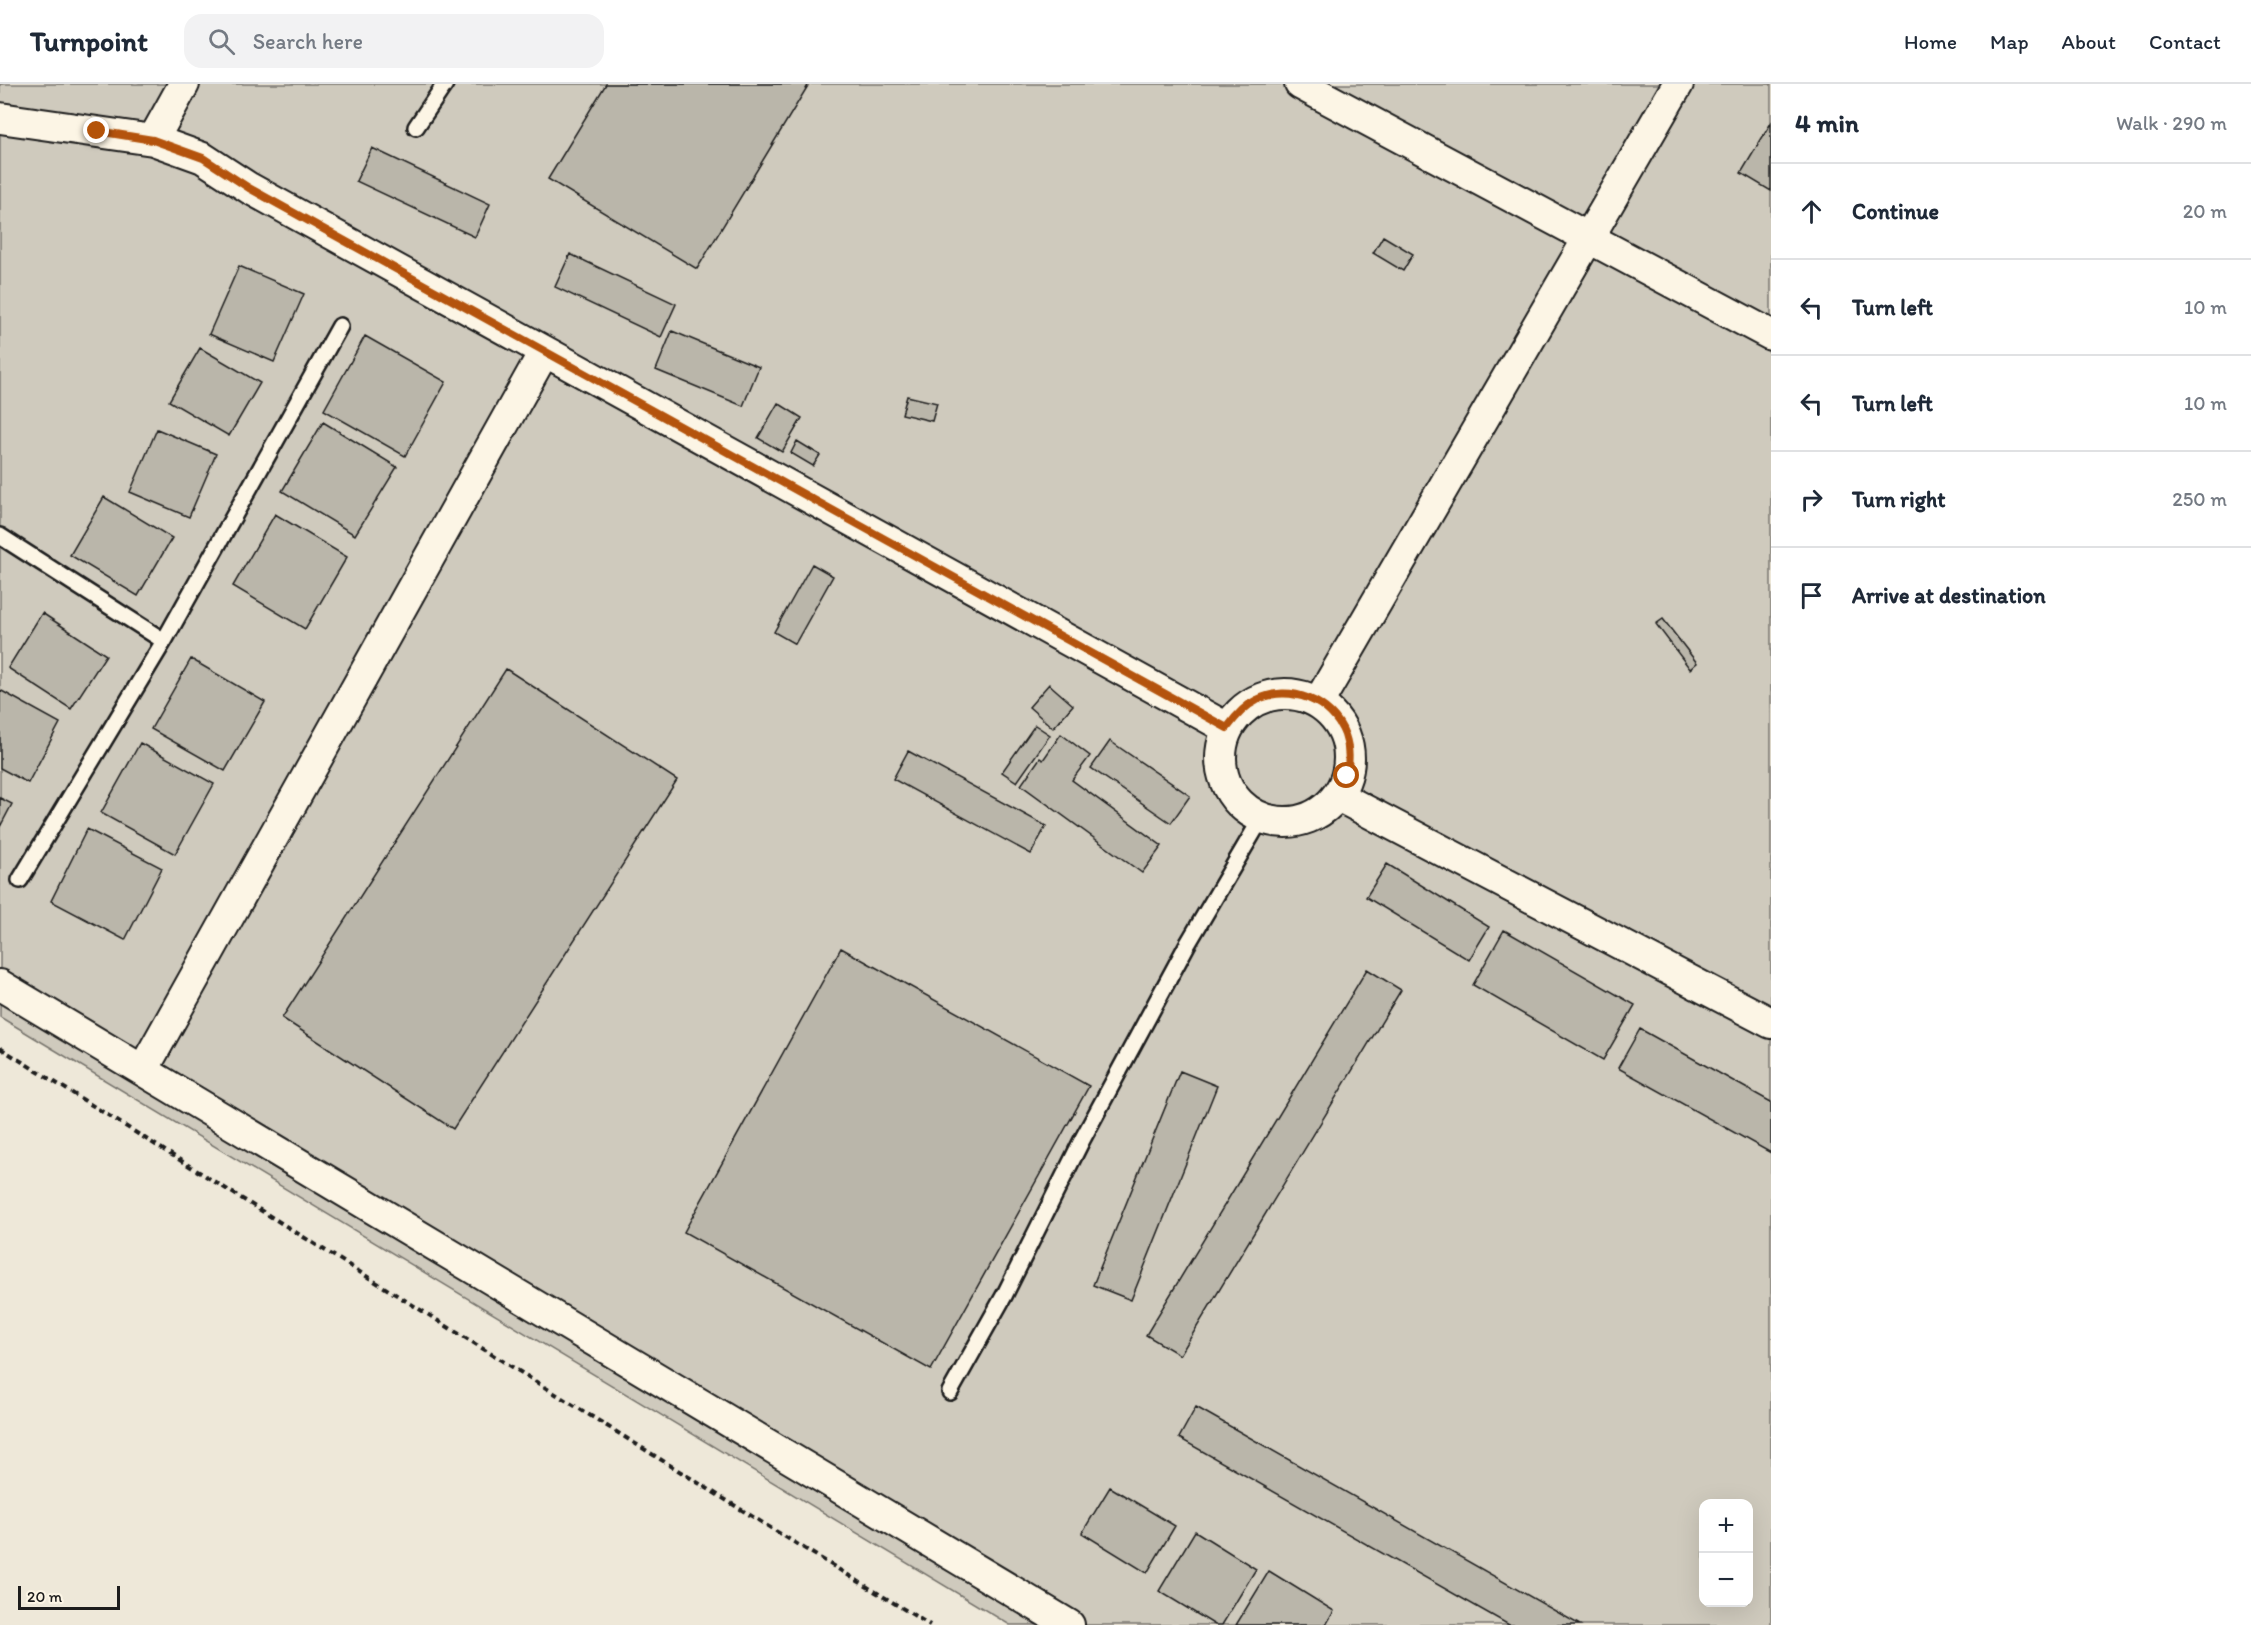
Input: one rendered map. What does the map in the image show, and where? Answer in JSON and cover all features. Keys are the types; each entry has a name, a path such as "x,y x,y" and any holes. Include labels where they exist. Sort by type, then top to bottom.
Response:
{"street":[{"path":"153,140 184,84"},
{"path":"1300,84 1771,335"},
{"path":"1318,703 1678,84"},
{"path":"0,118 153,140 203,158 249,188 1227,728"},
{"path":"143,1070 544,352"},
{"path":"1298,695 1318,703 1334,716 1345,734 1349,755 1347,776 1338,796 1323,811 1303,821 1282,824 1261,819 1242,808 1228,791 1221,771 1221,749 1227,728 1240,712 1257,699 1267,696 1298,695"},
{"path":"1338,796 1771,1023"},
{"path":"0,985 1069,1625"}],"lane":[{"path":"416,127 445,84"},
{"path":"20,880 164,641 340,326"},
{"path":"0,536 164,641"},
{"path":"950,1392 1005,1294 1082,1140 1176,965 1261,819"}],"path":[{"path":"0,1048 753,1518 930,1625"}],"shaded area":[{"path":"0,84 1771,84 1771,1625 1010,1625 0,1017"}],"building":[{"path":"606,84 809,84 697,269 548,179"},
{"path":"1771,123 1771,191 1741,173"},
{"path":"372,148 490,204 475,237 356,181"},
{"path":"1383,236 1413,254 1403,271 1373,253"},
{"path":"570,254 676,304 661,337 555,287"},
{"path":"239,266 304,294 274,362 209,334"},
{"path":"672,331 759,367 743,406 656,370"},
{"path":"365,336 446,382 405,456 324,410"},
{"path":"200,348 260,383 229,436 169,401"},
{"path":"907,396 937,403 932,421 902,414"},
{"path":"778,403 802,418 782,452 758,438"},
{"path":"323,422 397,467 355,535 282,491"},
{"path":"157,429 216,454 189,517 130,492"},
{"path":"797,441 820,455 813,466 791,453"},
{"path":"104,497 172,538 138,596 70,555"},
{"path":"275,514 347,557 305,629 233,586"},
{"path":"812,564 833,576 795,644 774,632"},
{"path":"42,613 106,655 71,709 8,668"},
{"path":"1663,619 1697,663 1690,669 1656,624"},
{"path":"191,659 265,702 225,771 151,729"},
{"path":"506,669 677,780 453,1129 282,1018"},
{"path":"1049,684 1073,705 1053,728 1029,707"},
{"path":"0,690 60,723 28,783 0,768"},
{"path":"1035,725 1050,735 1017,782 1002,772"},
{"path":"1061,734 1090,756 1072,780 1162,846 1142,873 1021,785 1040,758 1043,760"},
{"path":"1110,741 1190,796 1171,823 1091,768"},
{"path":"140,743 214,784 175,854 101,813"},
{"path":"908,751 1046,826 1031,854 893,779"},
{"path":"0,798 12,804 0,827"},
{"path":"87,829 162,868 125,940 51,901"},
{"path":"1387,864 1489,927 1469,960 1366,897"},
{"path":"1504,930 1635,1005 1603,1060 1473,985"},
{"path":"841,948 1089,1086 931,1370 684,1232"},
{"path":"1367,969 1401,990 1180,1355 1146,1335"},
{"path":"1640,1029 1771,1102 1771,1153 1618,1068"},
{"path":"1180,1071 1217,1086 1131,1300 1093,1285"},
{"path":"1196,1407 1580,1625 1509,1625 1179,1438"},
{"path":"1110,1487 1175,1526 1147,1573 1082,1533"},
{"path":"1195,1531 1256,1569 1222,1625 1215,1625 1159,1591"},
{"path":"1269,1571 1334,1611 1326,1625 1236,1625"}],"route":[{"path":"97,131 153,140 203,158 249,188 1227,728 1240,712 1257,699 1277,694 1298,695 1318,703 1334,716 1345,734 1349,755 1347,776"}]}
